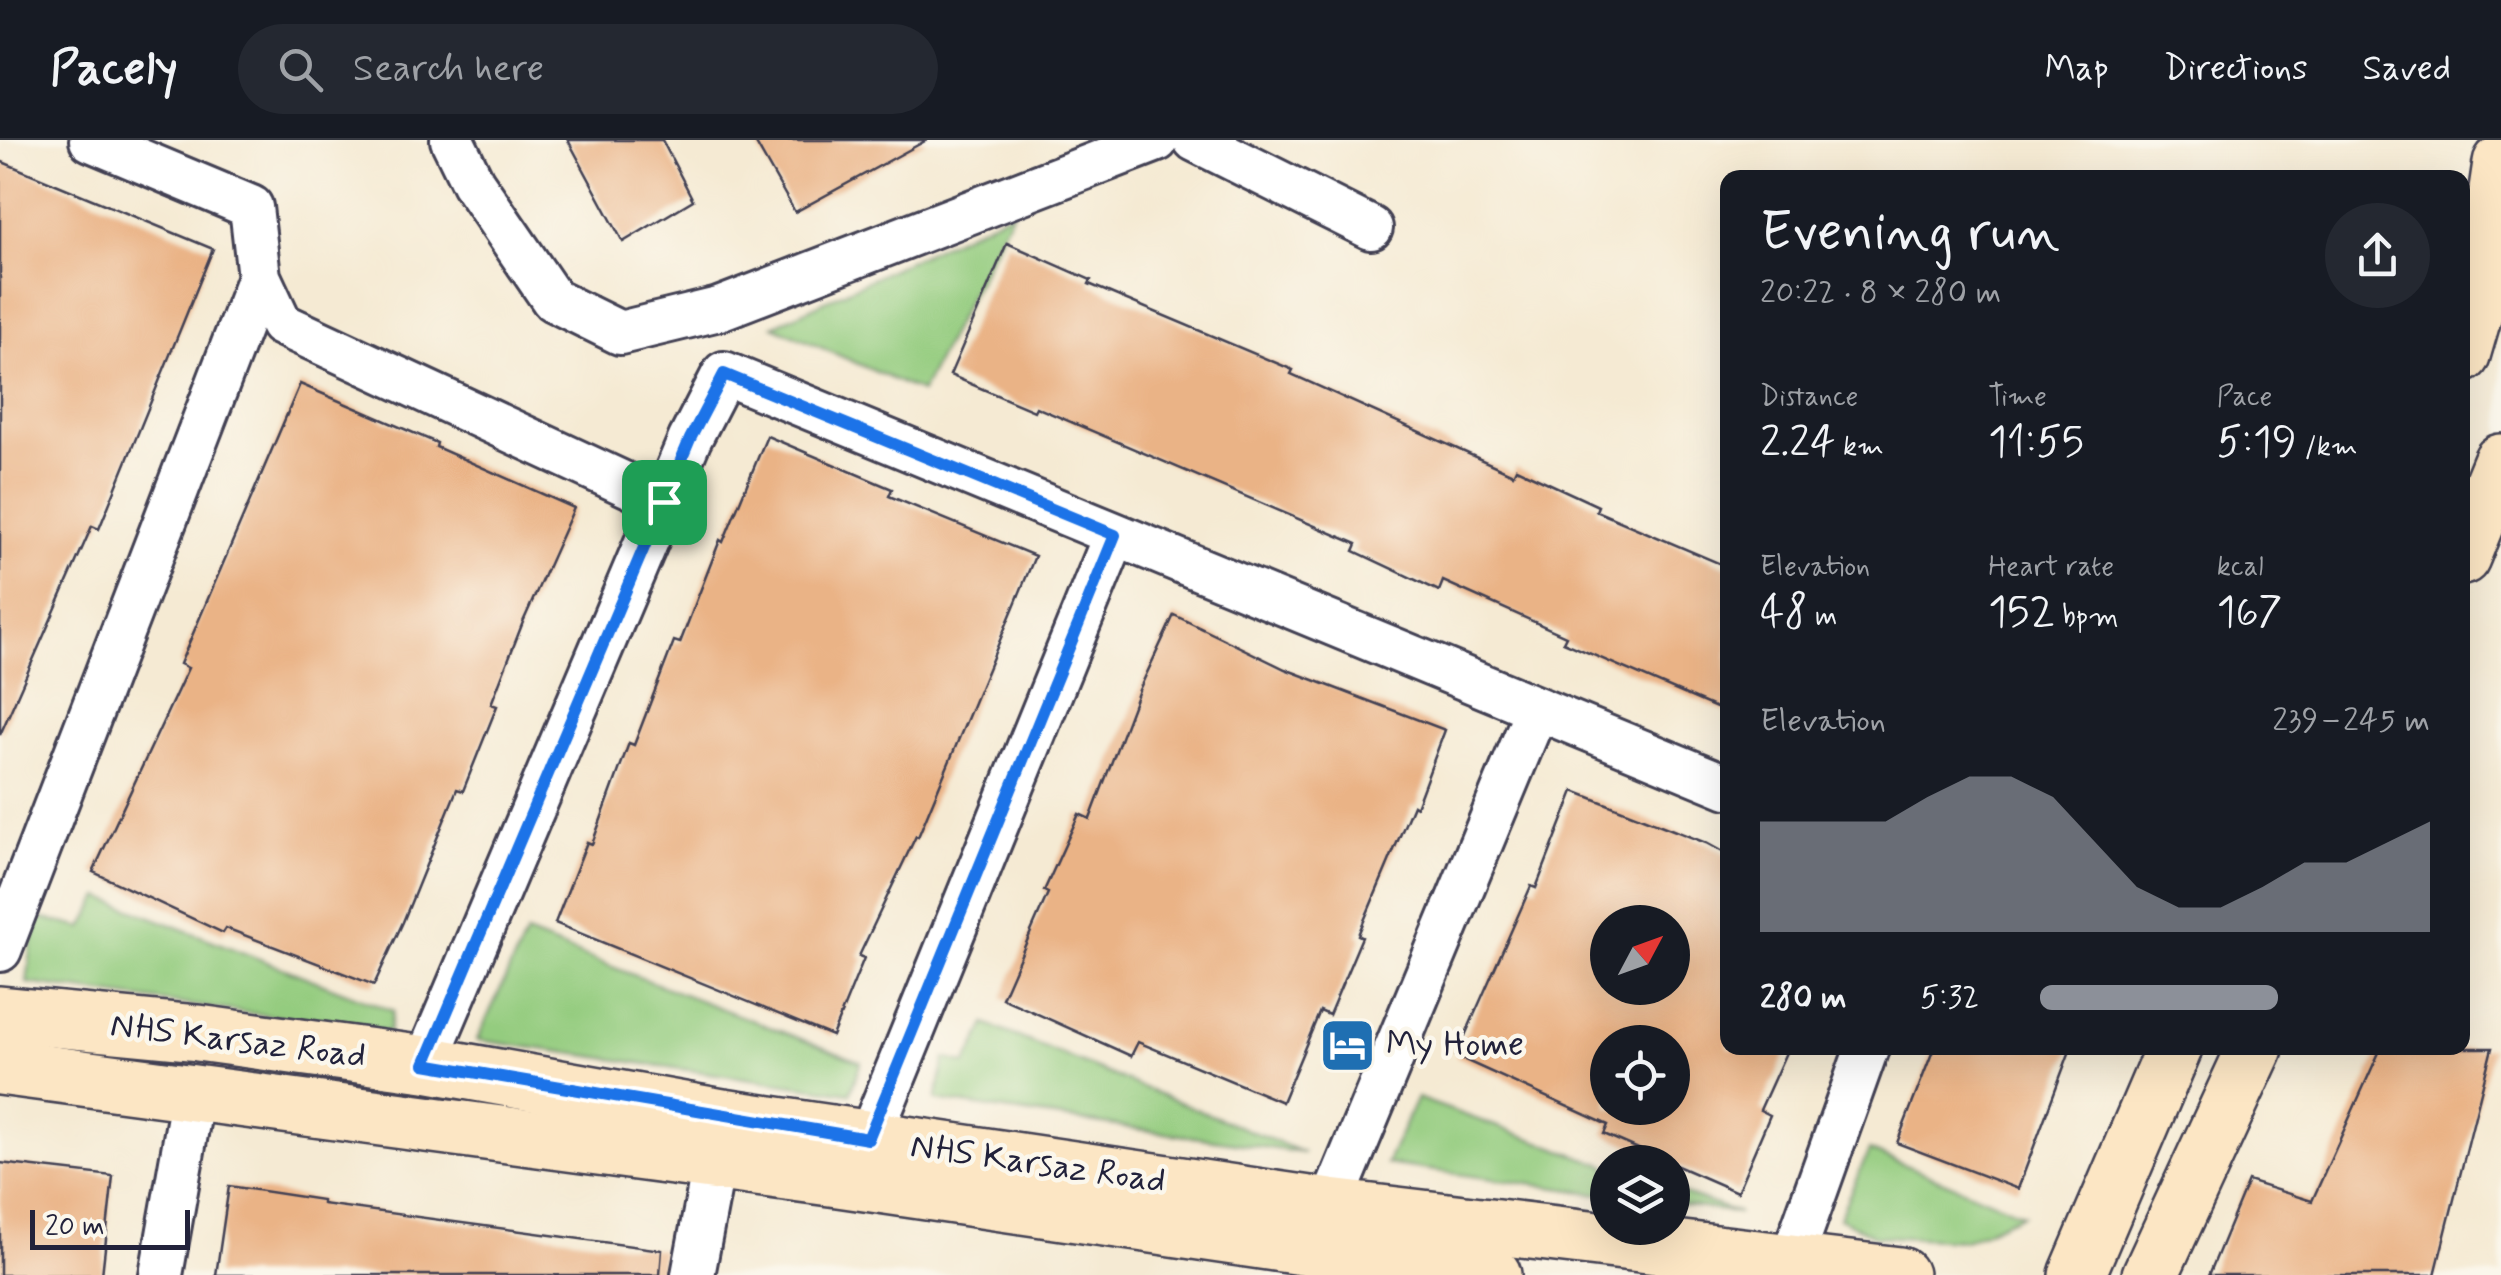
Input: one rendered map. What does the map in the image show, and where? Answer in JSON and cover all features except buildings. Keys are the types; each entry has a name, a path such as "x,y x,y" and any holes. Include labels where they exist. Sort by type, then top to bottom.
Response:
{"street":[{"path":"90,140 251,207 259,276 281,324 664,502"},
{"path":"452,140 473,183 553,300 620,333 719,309 1157,140"},
{"path":"1195,140 1371,228"},
{"path":"2470,328 2496,224 2501,163"},
{"path":"0,950 259,276"},
{"path":"425,1064 690,439 724,374 1720,784"},
{"path":"2470,538 2501,462"},
{"path":"868,1139 1115,535"},
{"path":"1330,1207 1537,708"},
{"name":"NHS Karsaz Road","path":"0,1014 198,1032 425,1064 719,1140 1262,1258 1492,1275"},
{"path":"1787,1269 1864,1055"},
{"path":"2078,1275 2171,1055"},
{"path":"2150,1275 2253,1055"},
{"name":"NHS Karsaz Road","path":"0,1067 193,1094 719,1140 868,1139 1787,1269 1900,1275"},
{"path":"161,1275 193,1094"},
{"path":"694,1275 719,1140"}],"green space":[{"path":"1013,211 921,392 773,326"},
{"path":"100,897 393,1011 389,1032 27,983 35,916 83,928"},
{"path":"526,934 861,1062 850,1093 477,1040"},
{"path":"986,1024 1304,1153 936,1100 945,1058 966,1064"},
{"path":"1417,1098 1590,1160 1590,1193 1386,1164"},
{"path":"1869,1150 2023,1214 1965,1240 1875,1236 1839,1218"},
{"path":"1690,1196 1739,1213 1690,1206"}],"place":[{"name":"My Home","path":"1347,1045"}],"route":[{"path":"724,374 1115,535 868,1139 425,1064 664,502 690,439 724,374"}]}
